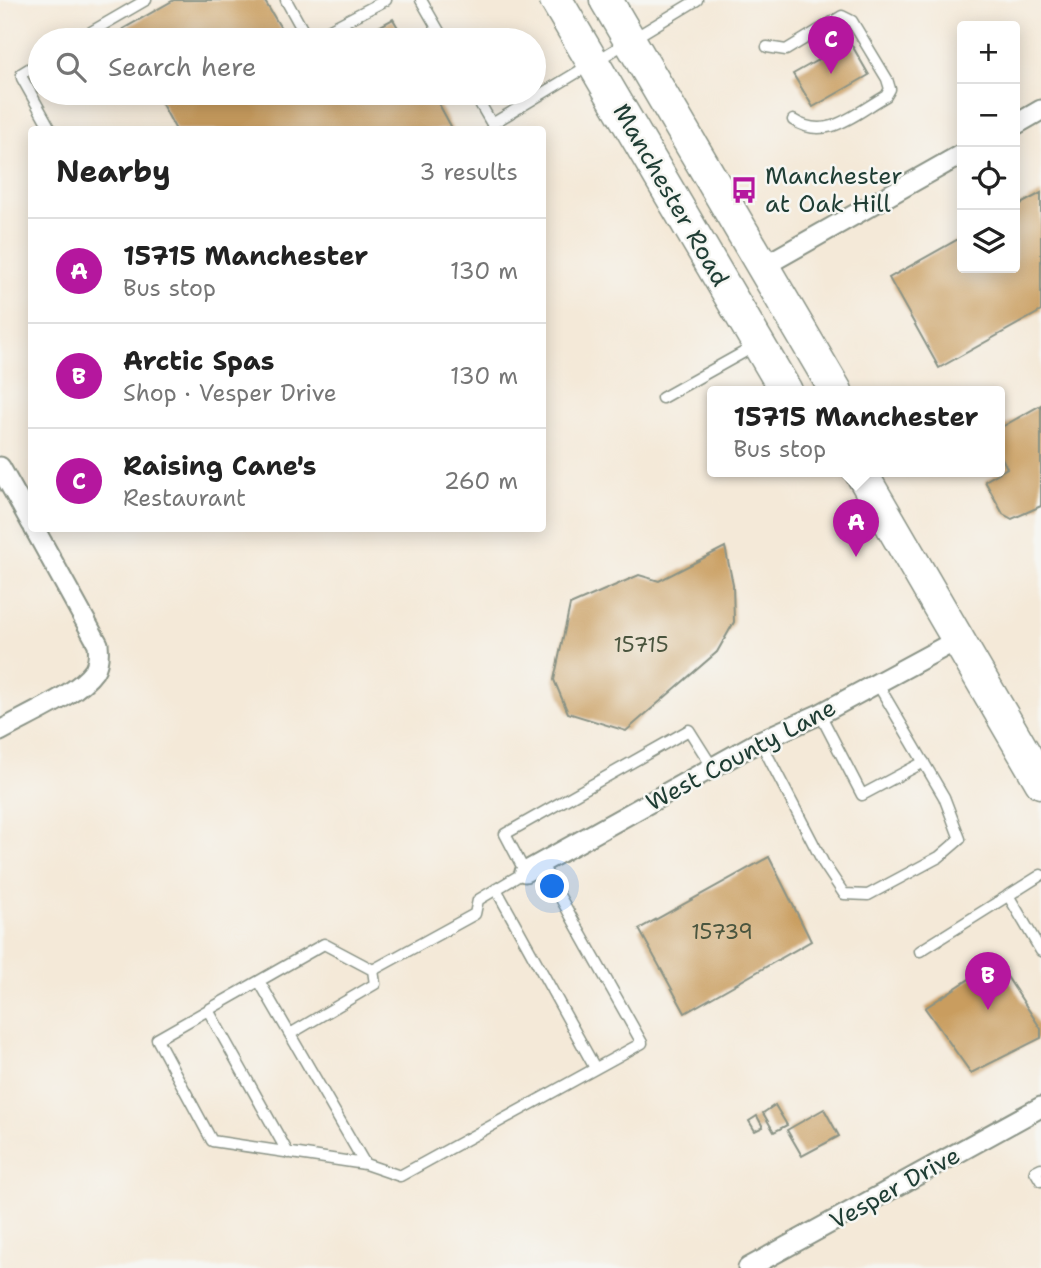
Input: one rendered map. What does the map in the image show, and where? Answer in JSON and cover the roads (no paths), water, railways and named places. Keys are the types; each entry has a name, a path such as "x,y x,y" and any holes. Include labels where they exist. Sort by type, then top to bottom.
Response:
{"highway":[{"name":"Manchester Road","path":"556,0 783,386"},
{"name":"Manchester Road","path":"606,0 833,386"},
{"path":"862,477 1041,782"}],"street":[{"path":"1020,122 1041,110"},
{"path":"762,267 957,158"},
{"path":"0,467 28,517"},
{"path":"0,731 75,688 95,670 99,656 97,644 36,532"},
{"name":"West County Lane","path":"533,868 760,741 820,714 957,639"},
{"name":"Vesper Drive","path":"748,1268 1041,1107"}],"lane":[{"path":"98,28 146,0"},
{"path":"286,0 304,28"},
{"path":"332,28 386,0"},
{"path":"421,0 437,28"},
{"path":"546,93 697,0"},
{"path":"767,47 786,50 842,16 852,21 887,79 890,89 886,96 823,131 807,129 793,120"},
{"path":"28,69 22,73 22,78 28,89"},
{"path":"37,105 49,126"},
{"path":"480,105 490,126"},
{"path":"493,126 526,105"},
{"path":"662,398 759,344"},
{"path":"760,741 824,864 844,894 867,895 939,857 960,839 944,797 877,683"},
{"path":"820,714 862,795 924,762"},
{"path":"373,970 324,944 157,1039 212,1142 365,1164 400,1176 642,1043 533,868 505,834 690,730 713,768"},
{"path":"373,970 475,914 478,900 533,868"},
{"path":"920,951 1041,875"},
{"path":"496,889 595,1068"},
{"path":"1008,895 1041,951"},
{"path":"290,1034 375,984 373,970"},
{"path":"260,981 365,1164"},
{"path":"208,1010 288,1153"},
{"path":"1041,1168 1035,1171 1041,1181"}],"place":[{"name":"Raising Cane's","path":"831,74"},
{"name":"Manchester at Oak Hill","path":"744,190"},
{"name":"15715 Manchester","path":"856,557"},
{"name":"Arctic Spas","path":"988,1010"}]}
